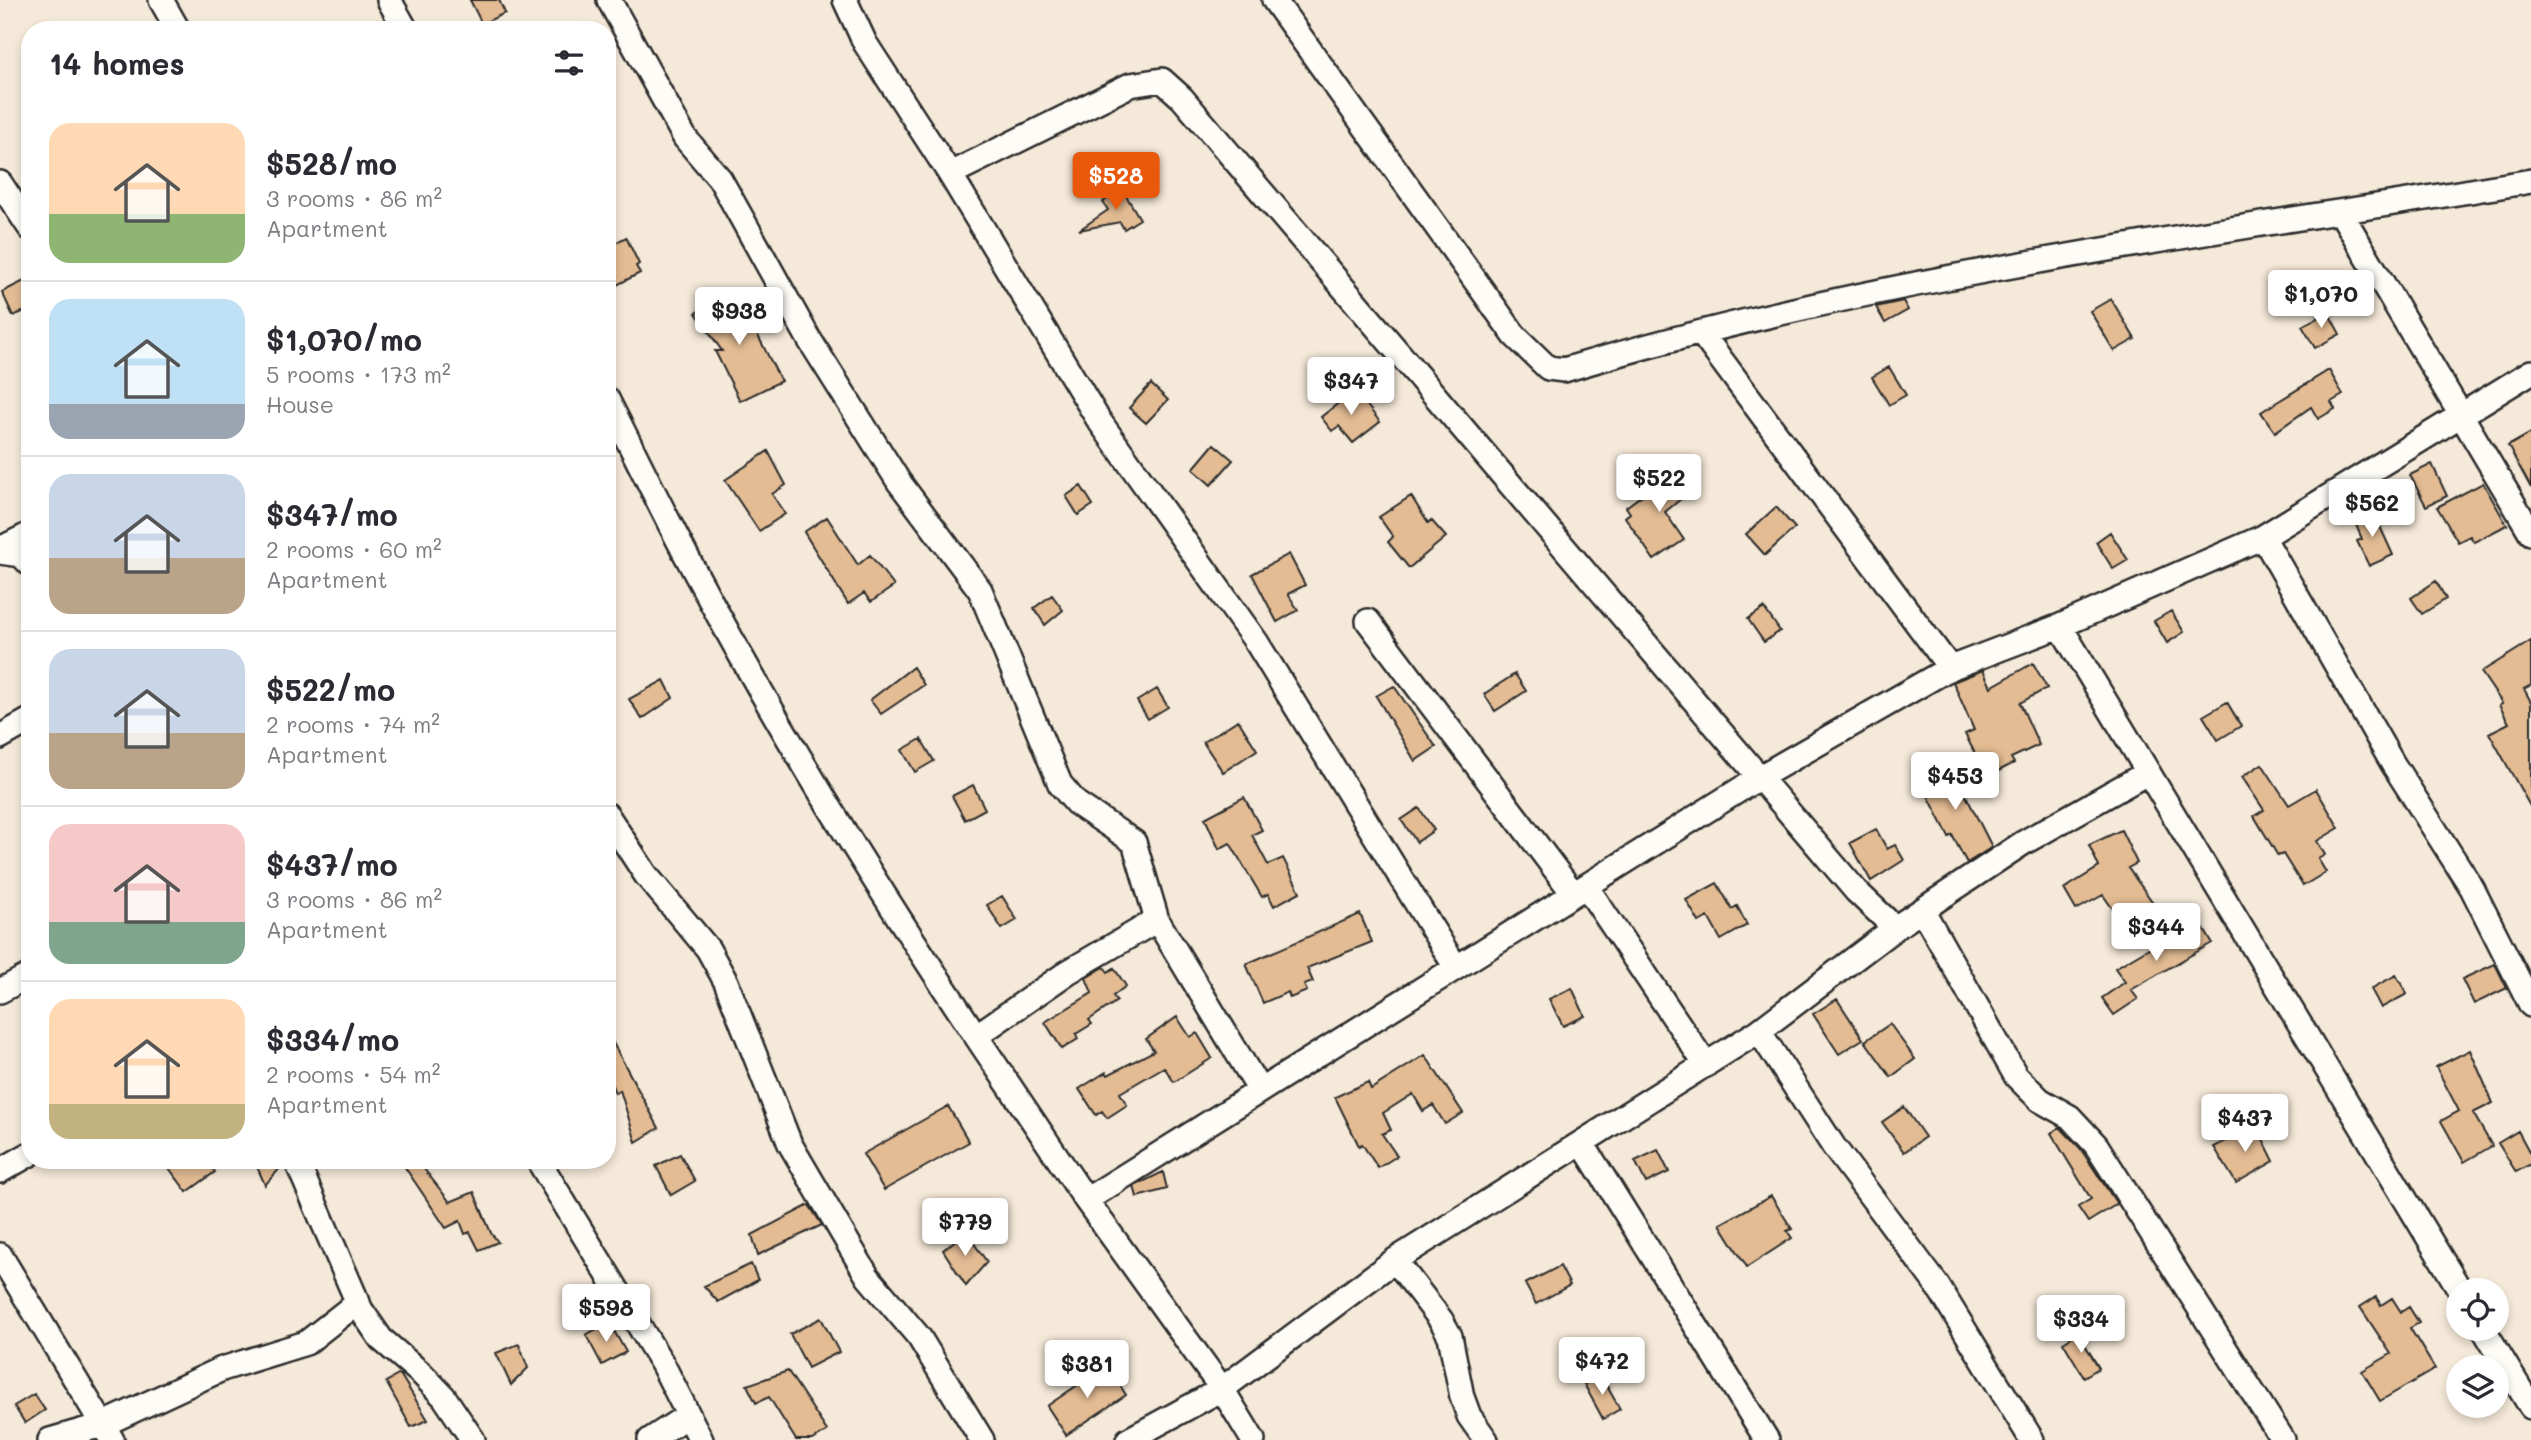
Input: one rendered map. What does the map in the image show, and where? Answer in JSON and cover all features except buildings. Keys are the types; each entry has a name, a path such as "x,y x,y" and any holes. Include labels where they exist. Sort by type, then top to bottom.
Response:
{"street":[{"path":"161,0 173,21"},
{"path":"389,0 401,21"},
{"path":"609,0 685,138 720,179 809,339 899,482 981,590 1060,784 1076,803 1134,842 1157,920 1259,1089"},
{"path":"845,0 865,43 950,174 1098,419 1256,643 1455,966"},
{"path":"1274,0 1495,310 1548,368 1564,370 1875,292 2069,255 2531,181"},
{"path":"950,174 1130,85 1162,80 1192,109 1856,891 1895,928"},
{"path":"0,183 21,214"},
{"path":"2341,213 2531,533"},
{"path":"1702,334 1950,668"},
{"path":"1086,1200 1760,777 1950,668 2060,626 2263,537 2460,413 2531,372"},
{"path":"616,417 701,584 812,778 899,921 1086,1200 1222,1390 1253,1440"},
{"path":"2263,537 2393,764 2472,888 2531,1005"},
{"path":"0,551 21,539"},
{"path":"0,551 21,555"},
{"path":"1368,621 1580,889 1706,1065"},
{"path":"2060,626 2453,1278"},
{"path":"0,737 21,725"},
{"path":"1128,1440 1222,1390 1395,1260 1759,1031 1895,928 2023,844 2147,773"},
{"path":"616,834 646,875 708,949 726,982 790,1144 868,1277 919,1337 982,1440"},
{"path":"1923,911 2016,1076 2040,1100 2070,1117 2096,1145 2283,1440"},
{"path":"976,1036 1068,972 1157,920"},
{"path":"0,991 21,980"},
{"path":"1759,1031 1834,1147 1937,1285 2032,1440"},
{"path":"1582,1143 1767,1440"},
{"path":"0,1171 21,1159"},
{"path":"300,1169 358,1302 381,1339 424,1375 444,1397 473,1440"},
{"path":"543,1169 663,1365 701,1440"},
{"path":"0,1255 107,1433"},
{"path":"1395,1260 1450,1336 1462,1397 1469,1416 1486,1440"},
{"path":"50,1440 107,1433 222,1370 306,1343 358,1302"},
{"path":"2491,1341 2531,1407"},
{"path":"650,1440 687,1416"}]}
